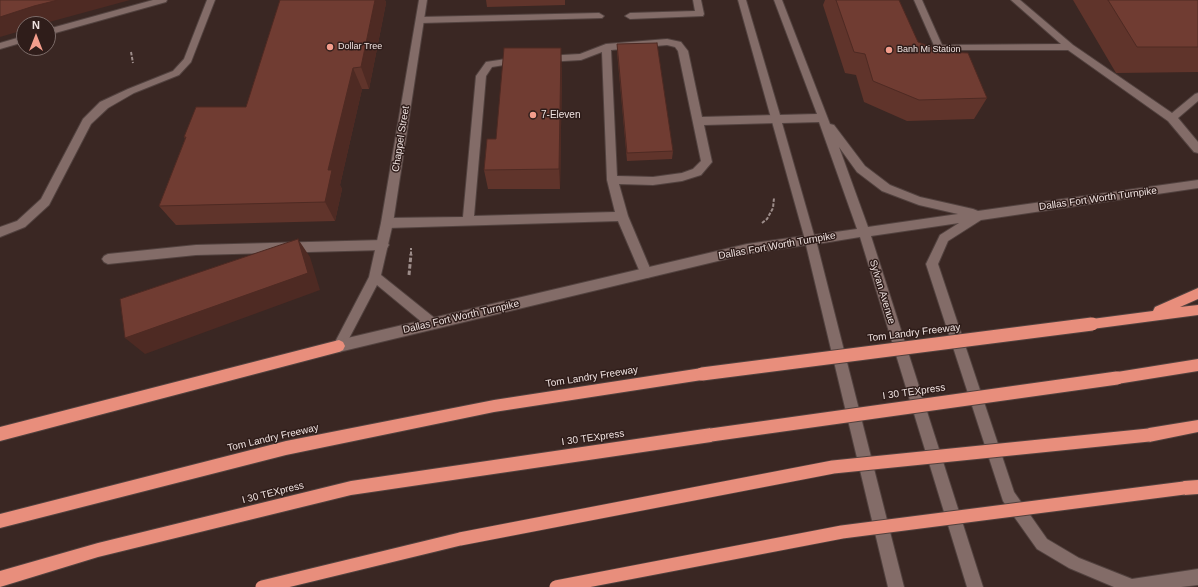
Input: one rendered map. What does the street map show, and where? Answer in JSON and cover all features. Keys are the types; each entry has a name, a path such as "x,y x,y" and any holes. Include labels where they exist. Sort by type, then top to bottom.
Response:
{"highway":[{"path":"1148,316 1198,293"},
{"name":"Tom Landry Freeway","path":"0,521 286,448 494,406 702,374 1198,310"},
{"path":"0,434 339,346"},
{"name":"I 30 TEXpress","path":"0,579 98,550 351,488 711,435 1117,378 1198,365"},
{"path":"262,587 460,539 833,467 1149,435 1198,426"},
{"path":"556,587 842,532 1191,488"}],"main road":[{"path":"56,30 164,0"},
{"path":"0,232 21,224 45,202 87,122 104,105 131,91 176,73 188,60 211,0"},
{"name":"Chappel Street","path":"339,346 376,277 387,224 423,0"},
{"path":"630,16 700,14 697,0"},
{"path":"742,0 810,240 896,587"},
{"name":"Sylvan Avenue","path":"778,0 864,232 975,587"},
{"path":"918,0 939,48 1070,47"},
{"path":"1015,0 1070,47 1172,118 1198,149"},
{"path":"421,20 599,16"},
{"path":"0,46 16,41"},
{"path":"468,221 481,76 489,64 508,60 581,57 606,47 667,42 678,44 683,50 707,162 697,172 682,177 653,181 612,180"},
{"path":"606,47 612,180 622,216 646,273"},
{"path":"1172,118 1198,96"},
{"path":"698,121 823,118 861,169 886,188 919,201 980,215"},
{"name":"Dallas Fort Worth Turnpike","path":"339,346 747,249 1198,184"},
{"path":"980,215 944,238 932,264 1008,496 1042,544 1074,563 1133,587"},
{"path":"387,224 622,216"},
{"path":"108,260 196,250 383,245"},
{"path":"376,277 433,324"},
{"path":"1130,587 1193,578"},
{"path":"1168,587 1193,578"}],"path":[{"path":"131,52 133,62"},
{"path":"761,224 767,219 773,208 775,196"}],"building":[{"path":"0,0 58,0 0,17"},
{"path":"280,0 375,0 361,67 353,68 328,170 332,170 325,202 159,206 196,107 246,107"},
{"path":"836,0 899,0 918,42 945,52 968,53 987,98 919,100 873,81 865,54 854,52"},
{"path":"1108,0 1198,0 1198,47 1137,47"},
{"path":"657,43 673,151 627,153 617,44"},
{"name":"7-Eleven","path":"504,48 561,48 559,169 484,170 487,139 496,139"},
{"path":"298,239 308,273 125,338 120,299"}],"place":[{"name":"Dollar Tree","path":"330,47"},
{"name":"Banh Mi Station","path":"889,50"},
{"name":"7-Eleven","path":"533,115"}]}
